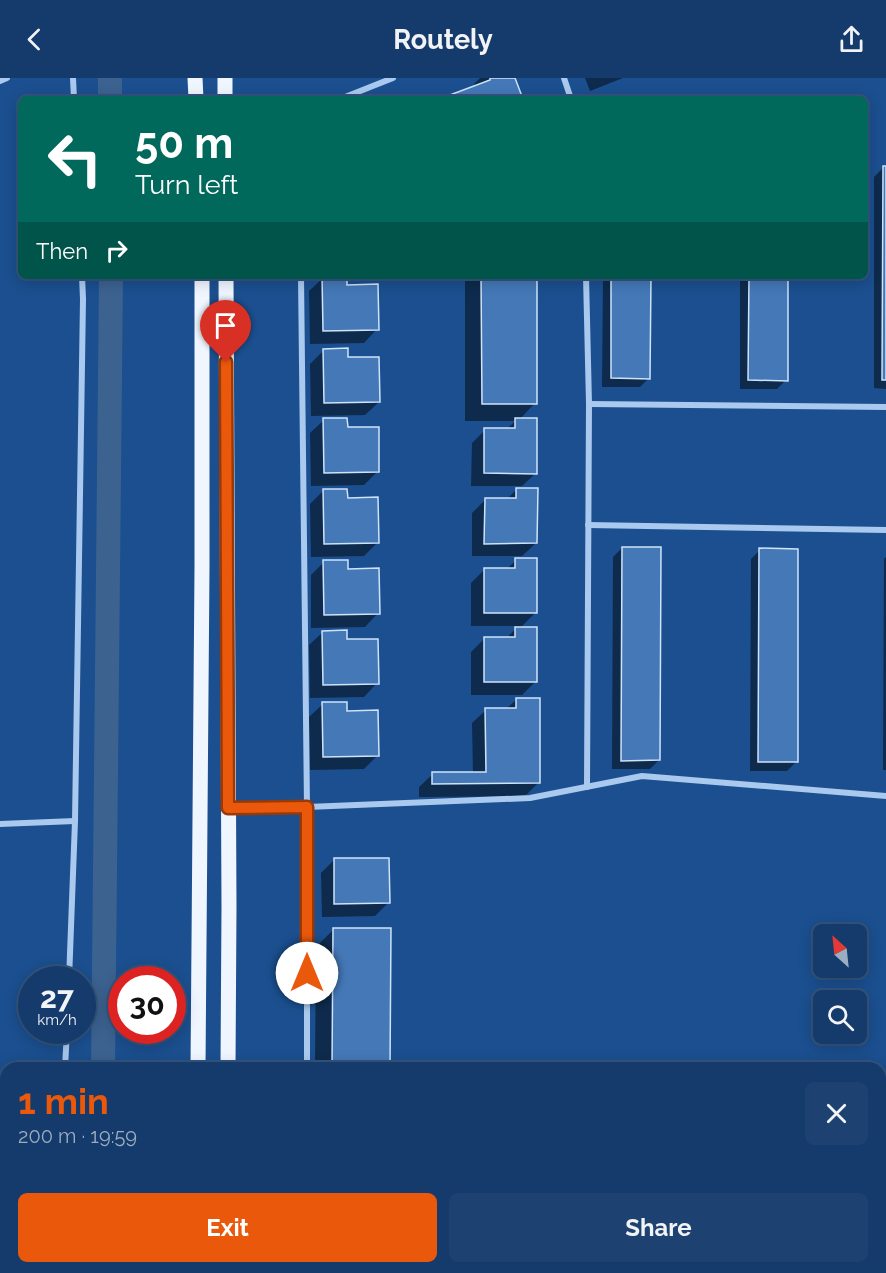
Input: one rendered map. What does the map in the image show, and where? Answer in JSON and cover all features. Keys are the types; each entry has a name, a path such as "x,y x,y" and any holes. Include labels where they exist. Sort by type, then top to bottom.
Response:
{"main road":[{"path":"195,78 196,96"},
{"path":"225,78 225,96"},
{"path":"198,1062 202,279"},
{"path":"226,279 228,1062"}],"street":[{"path":"0,81 7,78"},
{"path":"73,78 74,96"},
{"path":"348,96 393,78"},
{"path":"564,78 570,96"},
{"path":"70,966 75,821 82,279"},
{"path":"302,279 307,1062"},
{"path":"586,279 589,404 587,787"},
{"path":"589,404 886,407"},
{"path":"588,525 886,530"},
{"path":"228,808 530,798 642,776 886,796"},
{"path":"0,824 75,821"},
{"path":"65,1062 66,1044"}],"building":[{"path":"490,78 515,78 522,96 450,95 490,80"},
{"path":"883,166 886,166 886,380 882,380"},
{"path":"322,279 347,279 347,285 378,284 379,330 323,331"},
{"path":"481,279 537,279 537,404 482,404"},
{"path":"611,279 651,279 650,379 611,378"},
{"path":"749,279 788,279 788,381 748,380"},
{"path":"348,348 348,357 379,357 380,402 324,403 323,349"},
{"path":"323,418 347,418 348,427 379,427 379,472 324,473"},
{"path":"515,418 537,418 537,474 484,473 484,428 515,428"},
{"path":"516,488 538,488 537,543 484,544 485,498 516,498"},
{"path":"323,489 347,489 348,498 378,497 379,543 324,544"},
{"path":"622,547 661,547 660,760 621,761"},
{"path":"759,548 798,549 798,762 758,762"},
{"path":"515,558 537,558 537,613 484,613 484,568 515,568"},
{"path":"323,560 348,560 348,569 379,568 380,614 324,615"},
{"path":"515,627 537,627 537,682 484,682 484,637 515,637"},
{"path":"347,630 347,639 378,639 379,684 323,685 322,631"},
{"path":"516,698 540,698 540,783 432,784 432,772 486,772 485,708 516,708"},
{"path":"322,702 347,702 347,711 378,710 379,756 323,757"},
{"path":"334,858 389,858 390,903 334,904"},
{"path":"333,928 391,928 390,1062 332,1062"}],"waterway":[{"path":"110,78 110,96"},
{"path":"103,1062 111,279"}],"route":[{"path":"226,362 228,808 307,807 307,973"}]}
